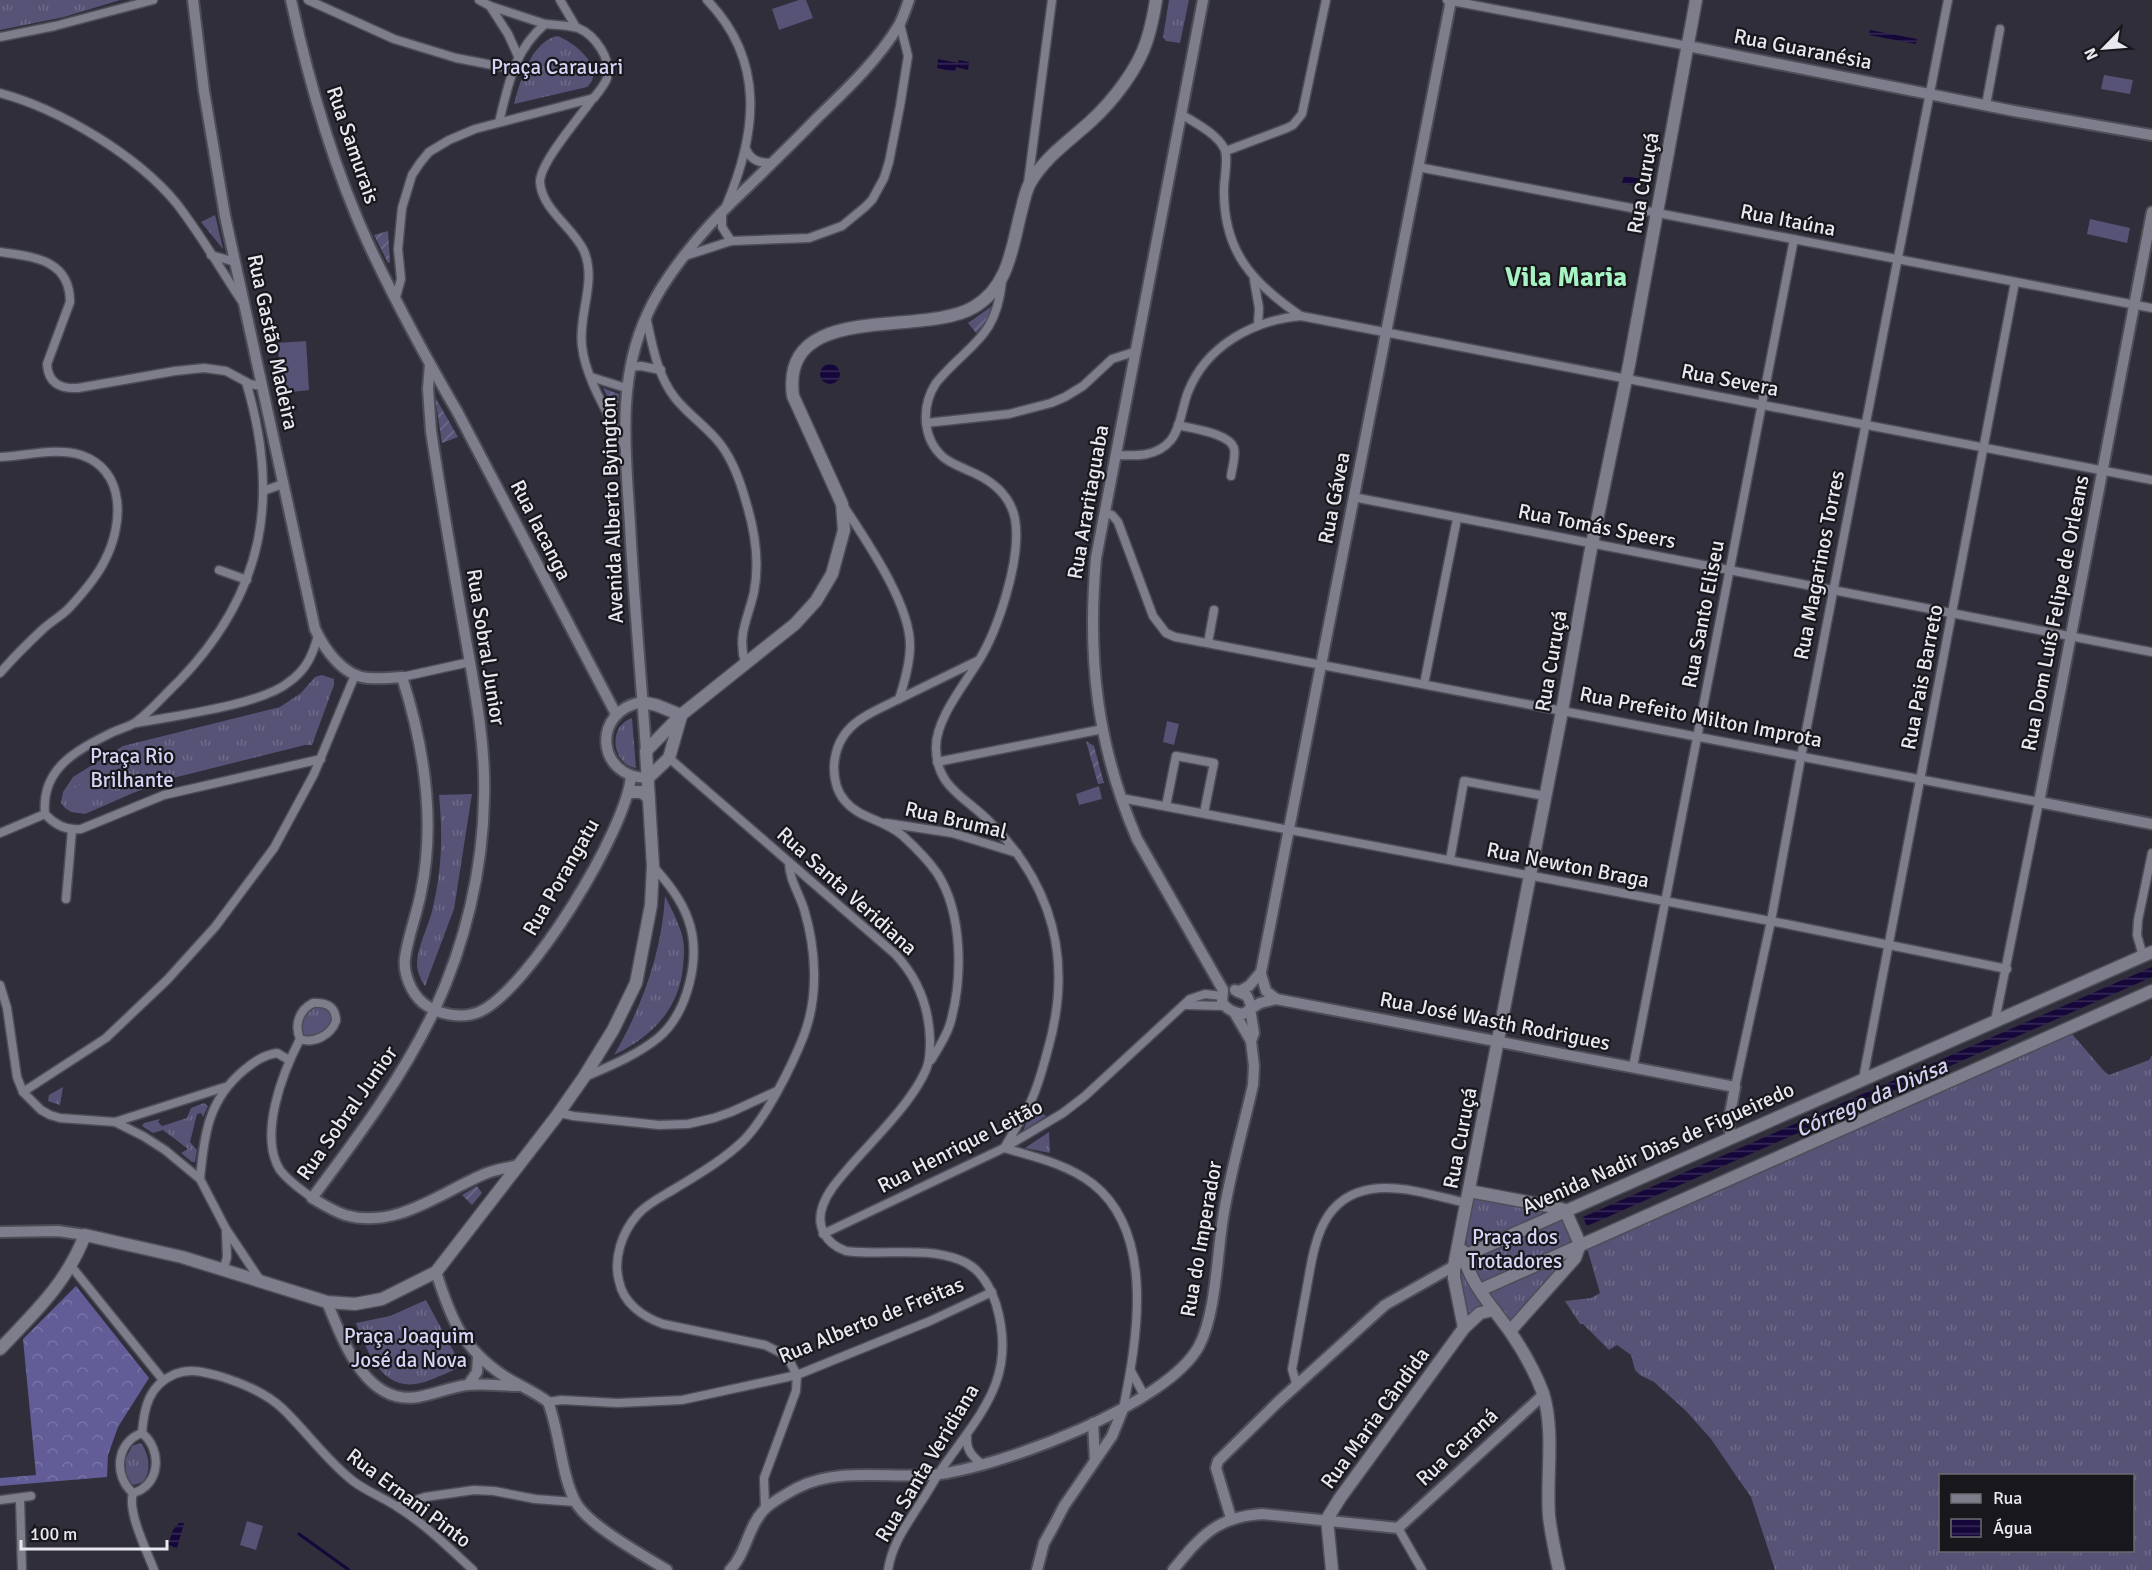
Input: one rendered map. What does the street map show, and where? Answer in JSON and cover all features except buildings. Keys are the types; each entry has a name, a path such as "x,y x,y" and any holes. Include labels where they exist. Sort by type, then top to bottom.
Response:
{"main road":[{"path":"646,751 681,715 795,624 828,584 842,538 844,522 842,504 793,396 792,372 795,363 804,350 816,340 846,328 959,314 975,307 989,296 1002,281 1028,187 1046,161 1092,120 1128,76 1148,39 1156,0"},
{"name":"Rua Curuçá","path":"1464,1328 1454,1278 1454,1266 1562,711 1592,544 1626,378 1696,0"},
{"path":"642,702 681,715"},
{"path":"648,778 669,758 681,715"},
{"name":"Avenida Alberto Byington","path":"436,1272 560,1113 613,1030 636,983 651,905 653,866 646,751"},
{"path":"630,792 642,792 649,798"},
{"name":"Avenida Nadir Dias de Figueiredo","path":"1454,1266 1464,1256 1565,1210 2147,954"},
{"path":"1480,1290 2152,991"},
{"path":"1468,1197 1554,1206 1565,1210 1580,1244 1575,1258 1510,1331"},
{"path":"0,1349 54,1292 71,1266 85,1235 224,1268 327,1302 370,1303 394,1295 436,1272"},
{"path":"1461,1235 1464,1256 1480,1290 1510,1331 1533,1369 1543,1395 1548,1418 1549,1515 1559,1570"},
{"name":"Rua Maria Cândida","path":"1332,1570 1327,1519 1340,1498 1464,1328 1480,1313 1494,1311"}],"street":[{"path":"0,37 55,26 153,0"},
{"name":"Rua Gastão Madeira","path":"193,0 204,91 222,200 311,615 318,635 335,659 349,672 356,675"},
{"name":"Rua Samurais","path":"291,0 304,59 344,184 368,243 396,297"},
{"path":"308,0 394,39 456,58 513,69"},
{"path":"479,0 490,6 545,24 576,27 593,39 604,57 607,79 549,159 541,175 540,183 547,202 574,235 584,252 589,275 581,336 582,348 591,377 626,448"},
{"path":"560,0 576,27"},
{"path":"707,0 726,20 735,37 747,68 752,106 746,149 724,211 722,227 731,240"},
{"name":"Avenida Alberto Byington","path":"646,751 635,614 626,448 626,388 646,316 659,292 685,256 724,211 843,93 884,47 900,24 909,0"},
{"path":"1028,187 1052,0"},
{"name":"Rua Araritaguaba","path":"1203,0 1134,352 1096,558 1092,596 1095,685 1102,729 1121,798 1137,839 1223,997"},
{"path":"1226,151 1287,128 1293,125 1302,114 1326,0"},
{"name":"Rua Guaranésia","path":"1450,0 1986,105 2152,135"},
{"name":"Rua Gávea","path":"1261,975 1450,0"},
{"name":"Rua Magarinos Torres","path":"1732,1137 1728,1125 1735,1087 1771,921 1948,0"},
{"path":"490,6 508,34 518,56"},
{"path":"499,122 518,56 531,37 545,24"},
{"path":"685,256 731,240 795,239 822,234 851,220 872,200 890,162 907,63 900,24"},
{"path":"1986,105 2000,29"},
{"path":"0,93 57,114 121,154 161,186 176,203 243,304"},
{"path":"430,364 396,297 401,279 398,249 402,208 416,169 429,152 475,129 594,98"},
{"path":"568,105 574,113 576,123"},
{"path":"1181,114 1219,141 1226,151 1224,205 1226,224 1236,250 1254,280 1259,308 1258,324"},
{"path":"746,149 752,159 772,163"},
{"name":"Rua Itaúna","path":"1418,167 2152,308"},
{"name":"Rua Dom Luís Felipe de Orleans","path":"1995,1021 2007,969 2152,212"},
{"name":"Rua Santo Eliseu","path":"1633,1067 1794,239"},
{"path":"0,252 36,257 53,265 65,279 70,293 70,302 47,364 48,374 56,384 64,388 78,388 204,368 226,370 246,382 261,386"},
{"path":"211,255 235,262"},
{"path":"1254,280 1300,316"},
{"path":"1002,281 994,318 987,330 945,372 931,391 926,409 929,437 936,449 944,458 991,482 1001,490 1009,501 1015,518 1017,534 1005,598 994,630 980,659 938,730 937,762 946,784 987,820 1017,853 1041,895 1052,925 1059,957 1060,985 1057,1014 1040,1077 1031,1101 1004,1148 1048,1160 1075,1172 1109,1200 1122,1220 1131,1243 1136,1276 1137,1306 1131,1371 1123,1409 1112,1436 1064,1506 1044,1543 1037,1570"},
{"name":"Rua Pais Barreto","path":"1863,1079 2015,282"},
{"path":"646,316 654,351 675,397 724,450 737,472 747,503 757,542 754,592 741,639 741,650 745,663"},
{"path":"1116,455 1143,455 1154,452 1170,440 1178,425 1190,386 1203,365 1236,335 1258,324 1300,316"},
{"name":"Rua Severa","path":"1300,316 2152,480"},
{"path":"926,423 1010,414 1051,403 1083,386 1112,359 1134,352"},
{"name":"Rua Sobral Junior","path":"312,1198 365,1128 412,1055 435,1009 464,929 474,887 483,830 483,756 470,662 431,431 428,389 430,364"},
{"name":"Rua Iacanga","path":"430,364 616,714"},
{"path":"630,367 641,366 661,370"},
{"path":"591,377 626,388"},
{"path":"135,723 191,668 214,640 228,619 247,580 257,548 262,518 263,473 258,431 246,382"},
{"path":"1178,425 1229,441 1235,454 1231,476"},
{"path":"0,457 51,453 74,453 84,456 101,466 110,478 116,492 118,510 116,532 105,561 89,584 69,609 18,652 0,673"},
{"path":"263,473 279,465"},
{"path":"263,491 284,484"},
{"name":"Rua Tomás Speers","path":"1353,497 2152,652"},
{"path":"842,504 879,563 908,626 909,657 899,699"},
{"name":"Rua Prefeito Milton Improta","path":"1105,513 1112,514 1118,522 1153,616 1159,626 1175,638 2152,824"},
{"path":"1424,684 1457,519"},
{"path":"219,570 247,580"},
{"path":"1208,644 1214,610"},
{"path":"318,635 308,663 287,684 274,691 252,699 135,723 82,749 53,773 44,794 45,814 58,825 72,830 90,826 164,795 321,759"},
{"path":"928,1065 944,1039 954,1005 958,952 957,928 945,887 936,872 902,836 886,823 864,816 844,801 835,779 835,755 844,733 853,724 980,659"},
{"path":"23,1092 106,1038 206,939 274,848 321,759 356,675 368,678 402,677 470,662"},
{"path":"402,677 423,758 427,821 422,891 404,960 409,983 419,999 435,1009"},
{"path":"642,702 631,705 616,714 609,725 606,746 614,764 624,773 636,778 648,778"},
{"path":"937,762 1102,729"},
{"path":"1166,806 1176,756 1214,763 1204,813"},
{"name":"Rua Santa Veridiana","path":"669,758 895,954 912,973 926,1007 930,1038 928,1065 906,1100 835,1183 822,1208 820,1226 823,1234 837,1248 846,1251 926,1253 963,1261 978,1272 992,1292 1000,1319 1003,1350 991,1396 967,1437 938,1474 899,1535 888,1570"},
{"name":"Rua Porangatu","path":"435,1009 446,1014 457,1015 479,1012 497,1000 527,969 560,925 603,852 630,792 632,776"},
{"path":"1450,860 1464,781 1545,796"},
{"name":"Rua Newton Braga","path":"1121,798 1771,921 2007,969"},
{"path":"0,834 45,814"},
{"name":"Rua Brumal","path":"886,823 952,833 1017,853"},
{"path":"66,899 72,830"},
{"path":"2147,954 2138,935 2138,920 2152,853"},
{"path":"734,1569 758,1517 765,1508 764,1478 795,1397 796,1375 790,1362 781,1353 765,1345 663,1324 649,1319 637,1310 623,1292 616,1271 621,1241 639,1212 720,1160 744,1140 777,1090 805,1033 812,1004 813,946 808,922 789,872 789,862"},
{"path":"584,1077 634,1054 658,1038 671,1024 687,988 694,951 689,922 670,886 653,866"},
{"path":"1238,992 1261,975 1266,990 1275,999"},
{"path":"0,985 7,1008 14,1065 23,1092 41,1110 60,1118 115,1122 225,1088"},
{"path":"1250,1009 1250,1000 1238,992 1233,990 1223,997 1234,1012 1243,1014 1260,1003 1275,999"},
{"name":"Rua Henrique Leitão","path":"823,1234 1004,1148 1063,1113 1085,1096 1190,999 1205,994 1223,997"},
{"name":"Rua José Wasth Rodrigues","path":"1275,999 1735,1087"},
{"path":"300,1039 310,1041 322,1037 332,1029 336,1021 335,1011 318,1003 304,1008 297,1024 300,1039 289,1059 272,1115 272,1136 279,1168 285,1176 312,1198 342,1214 353,1217 385,1217 417,1207 488,1173 518,1166"},
{"name":"Rua do Imperador","path":"1250,1009 1254,1033 1251,1041"},
{"name":"Rua do Imperador","path":"765,1508 795,1489 823,1478 938,1474 983,1465 1054,1440 1123,1409 1176,1372 1191,1358 1206,1328 1226,1199 1253,1085 1254,1066 1251,1041 1234,1012"},
{"path":"200,1179 205,1133 216,1103 225,1088 256,1060 264,1056 277,1053 289,1059"},
{"path":"560,1113 675,1125 714,1118 777,1090"},
{"path":"115,1122 165,1150 200,1179 226,1229 260,1280"},
{"path":"1297,1386 1292,1369 1313,1253 1323,1223 1334,1208 1355,1194 1380,1189 1468,1197"},
{"path":"224,1268 227,1250 226,1229"},
{"path":"0,1232 58,1231 85,1235"},
{"path":"71,1266 163,1380 155,1387 145,1406 142,1433"},
{"name":"Avenida Nadir Dias de Figueiredo","path":"1231,1518 1216,1468 1218,1461 1385,1305 1454,1266"},
{"path":"436,1272 446,1302 459,1329 478,1357 519,1386 548,1402 575,1502 585,1515 667,1570"},
{"name":"Rua Alberto de Freitas","path":"548,1402 561,1400 660,1402 682,1400 796,1375 930,1321 992,1292"},
{"path":"327,1302 336,1325 364,1374 385,1393 395,1397 417,1397 468,1385 519,1386"},
{"path":"468,1385 477,1371 478,1357"},
{"name":"Rua Ernani Pinto","path":"163,1380 184,1371 194,1371 214,1374 250,1387 282,1408 354,1482 397,1506 473,1570"},
{"path":"1131,1371 1144,1395"},
{"name":"Rua Caraná","path":"1398,1528 1543,1395"},
{"path":"1093,1423 1095,1460"},
{"path":"133,1493 122,1480 119,1471 120,1459 128,1443 142,1433"},
{"path":"142,1433 148,1438 154,1451 155,1470 153,1479 147,1486 133,1493 131,1500 153,1570"},
{"path":"967,1437 966,1443 972,1457 983,1465"},
{"path":"397,1506 425,1497 474,1490 575,1502"},
{"path":"0,1500 31,1496"},
{"path":"20,1498 22,1570"},
{"path":"1176,1569 1205,1534 1217,1525 1231,1518 1262,1514 1398,1528 1422,1570"}],"green space":[{"path":"0,0 120,0 64,17 0,30"},
{"path":"806,0 813,18 779,30 772,9"},
{"path":"1169,0 1189,0 1180,43 1166,41 1163,37"},
{"name":"Praça Carauari","path":"557,36 572,44 586,57 593,72 592,80 587,87 514,104 523,74 534,54 540,46"},
{"path":"2104,75 2133,80 2130,94 2101,89"},
{"path":"215,215 216,219 223,249 201,222"},
{"path":"2090,219 2130,228 2127,243 2087,234"},
{"path":"388,231 390,262 388,263 374,235"},
{"path":"992,306 995,309 992,317 976,333 968,323"},
{"path":"306,341 309,390 283,393 277,343"},
{"path":"603,388 619,394 617,416"},
{"path":"435,397 458,437 442,443"},
{"name":"Praça Rio Brilhante","path":"322,675 334,679 334,685 312,745 173,778 85,814 71,812 61,803 63,792 73,777 123,746 280,707 301,693 315,677"},
{"path":"632,718 636,768 622,760 616,745 618,729"},
{"path":"1167,721 1179,724 1174,745 1163,742"},
{"path":"1086,741 1094,746 1104,783 1098,784"},
{"path":"111,768 119,785 83,805 74,788"},
{"path":"1099,786 1102,799 1079,805 1076,794"},
{"path":"472,794 454,909 425,986 419,976 417,958 432,911 440,868 439,795"},
{"path":"665,896 680,930 684,947 684,959 676,996 669,1009 651,1031 614,1055 633,1018 649,978 660,938"},
{"path":"318,1006 329,1011 333,1023 322,1034 306,1038 301,1034 303,1020 310,1010"},
{"path":"2072,1034 2109,1075 2149,1060 2152,1055 2152,1570 1775,1570 1751,1497 1711,1439 1686,1411 1654,1382 1635,1370 1631,1355 1617,1345 1609,1350 1583,1324 1580,1324 1565,1301 1591,1298 1600,1293 1587,1248"},
{"path":"63,1087 60,1105 48,1101 49,1095"},
{"path":"204,1103 208,1106 203,1117 201,1113 197,1114 190,1142 197,1150 195,1162 181,1153 188,1149 163,1130 153,1133 142,1126 144,1123 160,1119 158,1122 162,1126 187,1118 191,1108"},
{"path":"1033,1107 1046,1116 1023,1131"},
{"path":"1049,1132 1050,1153 1025,1148"},
{"path":"477,1186 482,1193 472,1205 462,1195"},
{"name":"Praça dos Trotadores","path":"1474,1196 1545,1209 1564,1217 1575,1242 1572,1252 1510,1325 1482,1284 1467,1249 1466,1228"},
{"path":"1464,1272 1482,1306 1476,1311 1464,1311 1459,1275"},
{"path":"76,1286 149,1378 118,1427 108,1455 107,1477 0,1486 0,1478 36,1475 23,1339"},
{"name":"Praça Joaquim José da Nova","path":"426,1300 461,1365 418,1384 405,1384 383,1373 368,1351 356,1323 390,1316"},
{"path":"140,1443 149,1463 143,1482 134,1485 127,1481 125,1460 132,1446"},
{"path":"247,1521 263,1526 256,1550 240,1545"}],"water":[{"path":"1870,30 1917,39 1916,44 1869,35"},
{"path":"938,59 958,63 959,60 969,62 968,70 956,67 955,72 937,68"},
{"path":"1624,176 1642,179 1641,187 1622,183"},
{"path":"830,364 837,367 840,374 837,381 830,384 823,381 820,374 823,367"},
{"name":"Córrego da Divisa","path":"2152,967 2152,977 1587,1226 1583,1217"},
{"path":"179,1523 184,1523 177,1548 168,1545 173,1530"}],"waterway":[{"path":"299,1534 349,1570"}],"district":[{"name":"Vila Maria","path":"1566,277"}]}
